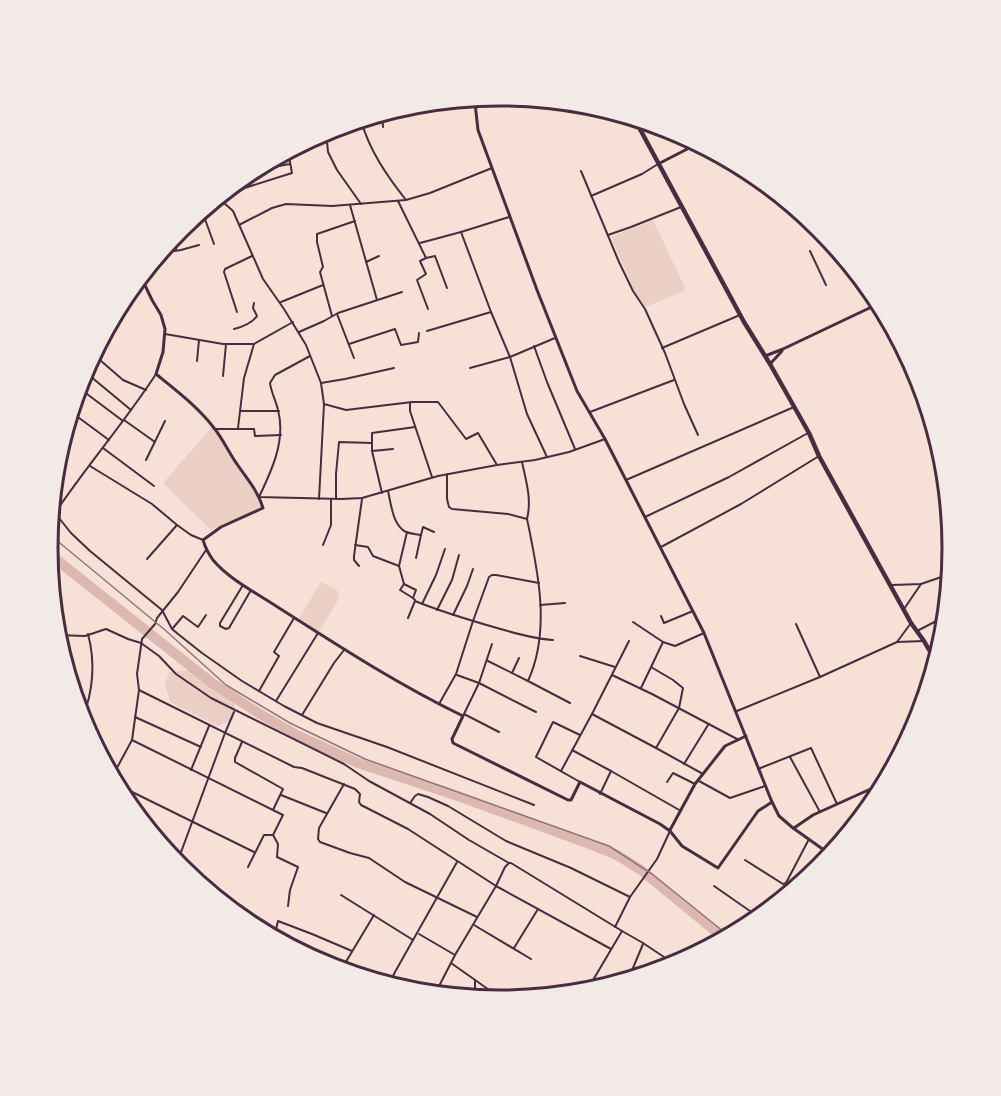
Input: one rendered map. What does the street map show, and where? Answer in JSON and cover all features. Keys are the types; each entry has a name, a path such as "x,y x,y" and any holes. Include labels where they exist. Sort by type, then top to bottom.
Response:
{"main road":[{"path":"639,128 911,623 930,651"}],"street":[{"path":"475,107 478,130 577,390 705,633 758,769 779,816 823,850"},
{"path":"383,122 383,128"},
{"path":"363,127 369,145 406,200"},
{"path":"327,142 328,152 341,176 361,204"},
{"path":"591,196 642,174 688,148"},
{"path":"238,192 291,173 289,160"},
{"path":"278,166 290,164"},
{"path":"239,225 272,208 286,204 350,205 406,200 430,193 492,168"},
{"path":"581,171 633,291 645,309 698,435"},
{"path":"398,201 426,258"},
{"path":"224,203 232,211 263,279 299,332 321,383 324,404 319,499"},
{"path":"350,205 377,300"},
{"path":"608,235 682,207"},
{"path":"420,243 510,216"},
{"path":"205,220 214,244"},
{"path":"332,316 322,285 320,272 323,267 317,234 355,221"},
{"path":"462,232 510,357 527,414 547,457"},
{"path":"176,251 199,245"},
{"path":"810,251 826,285"},
{"path":"237,312 224,272 229,266 252,256"},
{"path":"366,262 379,256"},
{"path":"428,309 417,280 426,274 420,261 435,256 447,288"},
{"path":"280,303 322,285"},
{"path":"60,506 156,374 163,352 165,329 161,315 145,286"},
{"path":"299,332 337,314 402,292"},
{"path":"234,329 255,319 257,316 253,308 254,303"},
{"path":"765,356 783,350 871,307"},
{"path":"427,331 491,312"},
{"path":"337,314 354,358"},
{"path":"662,348 741,315"},
{"path":"165,334 226,344 254,344 293,322"},
{"path":"349,344 395,329 401,345 410,344 418,342 419,333"},
{"path":"470,368 510,357 556,337"},
{"path":"197,361 199,340"},
{"path":"223,376 226,344"},
{"path":"238,428 244,378 254,344"},
{"path":"534,346 575,450"},
{"path":"770,364 783,350"},
{"path":"259,497 275,462 281,435 279,411 270,383 275,375 310,356"},
{"path":"101,361 123,380 146,390"},
{"path":"321,383 394,368"},
{"path":"156,374 188,399 215,429 259,497 263,508 221,527 203,540"},
{"path":"92,378 131,410"},
{"path":"590,412 674,379"},
{"path":"87,394 155,442"},
{"path":"324,404 346,410 438,402 466,439 478,433 497,465"},
{"path":"410,403 410,411 432,478"},
{"path":"626,480 794,407"},
{"path":"241,411 279,411"},
{"path":"79,418 109,440"},
{"path":"146,460 165,421"},
{"path":"382,493 372,451 372,433 415,427"},
{"path":"215,429 255,429 255,436 281,435"},
{"path":"645,517 729,477 808,433"},
{"path":"259,497 362,498 447,474 547,457 604,439"},
{"path":"336,499 339,442 372,443"},
{"path":"103,448 154,486"},
{"path":"372,451 393,448"},
{"path":"661,547 741,504 819,456"},
{"path":"522,462 528,494 527,519 539,583 540,605 536,660 528,681"},
{"path":"90,466 152,504 191,535 203,540"},
{"path":"447,474 447,499 452,509 508,514 527,519"},
{"path":"388,491 395,518 402,529 421,536"},
{"path":"359,566 354,560 362,498"},
{"path":"323,545 331,525 331,499"},
{"path":"59,518 77,539 162,610 172,628 221,667 259,691 327,727 387,747 534,805"},
{"path":"147,559 177,525"},
{"path":"416,558 423,526 434,532"},
{"path":"407,532 399,566 404,584 416,590 408,618"},
{"path":"203,540 206,550 214,561 243,585 394,680 499,732"},
{"path":"355,545 368,547 373,556 399,566"},
{"path":"422,604 445,549"},
{"path":"117,767 132,740 139,690 137,674 141,641 206,550"},
{"path":"437,610 447,591 459,555"},
{"path":"453,615 473,569"},
{"path":"439,704 456,674 489,577 492,575 539,583"},
{"path":"890,585 921,584 942,577"},
{"path":"404,584 400,590 414,600 437,610 539,639 553,640"},
{"path":"904,610 921,584"},
{"path":"243,585 220,626 229,628 251,590"},
{"path":"540,605 565,603"},
{"path":"661,616 664,623 693,611"},
{"path":"172,628 183,616 198,627 206,615"},
{"path":"259,691 279,656 273,652 294,618"},
{"path":"917,631 936,621"},
{"path":"633,622 663,642 675,645 705,633"},
{"path":"897,642 911,623"},
{"path":"796,624 820,676"},
{"path":"67,636 86,635 106,629 128,639 141,641 176,674 211,698 344,764 665,958"},
{"path":"276,701 318,633"},
{"path":"86,635 93,661 87,704"},
{"path":"561,771 629,641"},
{"path":"737,711 897,642 924,641"},
{"path":"641,689 663,642"},
{"path":"492,644 478,683 452,739 453,743 568,800 573,798 580,782"},
{"path":"302,715 344,650"},
{"path":"580,656 616,667"},
{"path":"512,673 519,658"},
{"path":"487,661 570,702"},
{"path":"651,667 683,688 679,708 656,748"},
{"path":"456,674 536,712"},
{"path":"612,675 739,740"},
{"path":"139,690 294,767 355,789 360,794 361,805 408,829 496,886 611,949"},
{"path":"181,853 235,711"},
{"path":"592,714 703,774"},
{"path":"135,717 201,747"},
{"path":"580,735 553,722 536,757 670,831 682,846 718,868 758,811 772,802"},
{"path":"684,764 709,724"},
{"path":"191,770 209,726"},
{"path":"615,927 630,897 657,859 697,782 725,746 746,736"},
{"path":"132,740 283,815 273,835"},
{"path":"242,742 235,762 282,787 283,791 273,810"},
{"path":"758,769 809,748 812,749 837,804"},
{"path":"572,750 681,811"},
{"path":"790,757 820,812"},
{"path":"600,794 611,771"},
{"path":"667,782 673,773 730,798 765,786"},
{"path":"344,784 319,828 320,842 369,858 405,882 478,918"},
{"path":"793,828 820,812 871,789"},
{"path":"132,792 255,852"},
{"path":"281,795 327,813"},
{"path":"410,803 415,795 428,797 506,841 562,864 630,897"},
{"path":"248,867 264,835 273,835"},
{"path":"273,835 278,844 277,857 298,867 290,890 288,906"},
{"path":"745,860 786,884 809,839"},
{"path":"393,977 458,862"},
{"path":"439,986 509,863"},
{"path":"714,886 752,912"},
{"path":"341,895 413,940"},
{"path":"514,948 538,909"},
{"path":"346,962 374,915"},
{"path":"276,929 278,921 352,951"},
{"path":"474,925 531,958"},
{"path":"593,981 622,931"},
{"path":"418,933 455,955"},
{"path":"632,970 643,943"},
{"path":"451,963 488,990"},
{"path":"475,980 475,989"}],"shaded area":[{"path":"653,220 686,290 646,307 636,295 611,237"},
{"path":"212,427 256,493 261,507 211,530 163,483"},
{"path":"321,582 337,590 339,594 337,602 319,632 299,618"},
{"path":"192,670 235,700 233,720 218,726 170,702 165,685 169,672"}],"waterway":[{"path":"58,561 212,683 297,735 358,763 458,796 617,855 641,870 717,933"}],"railway":[{"path":"58,542 165,630 226,685 290,723 365,759 609,846 652,874 722,930"}]}
